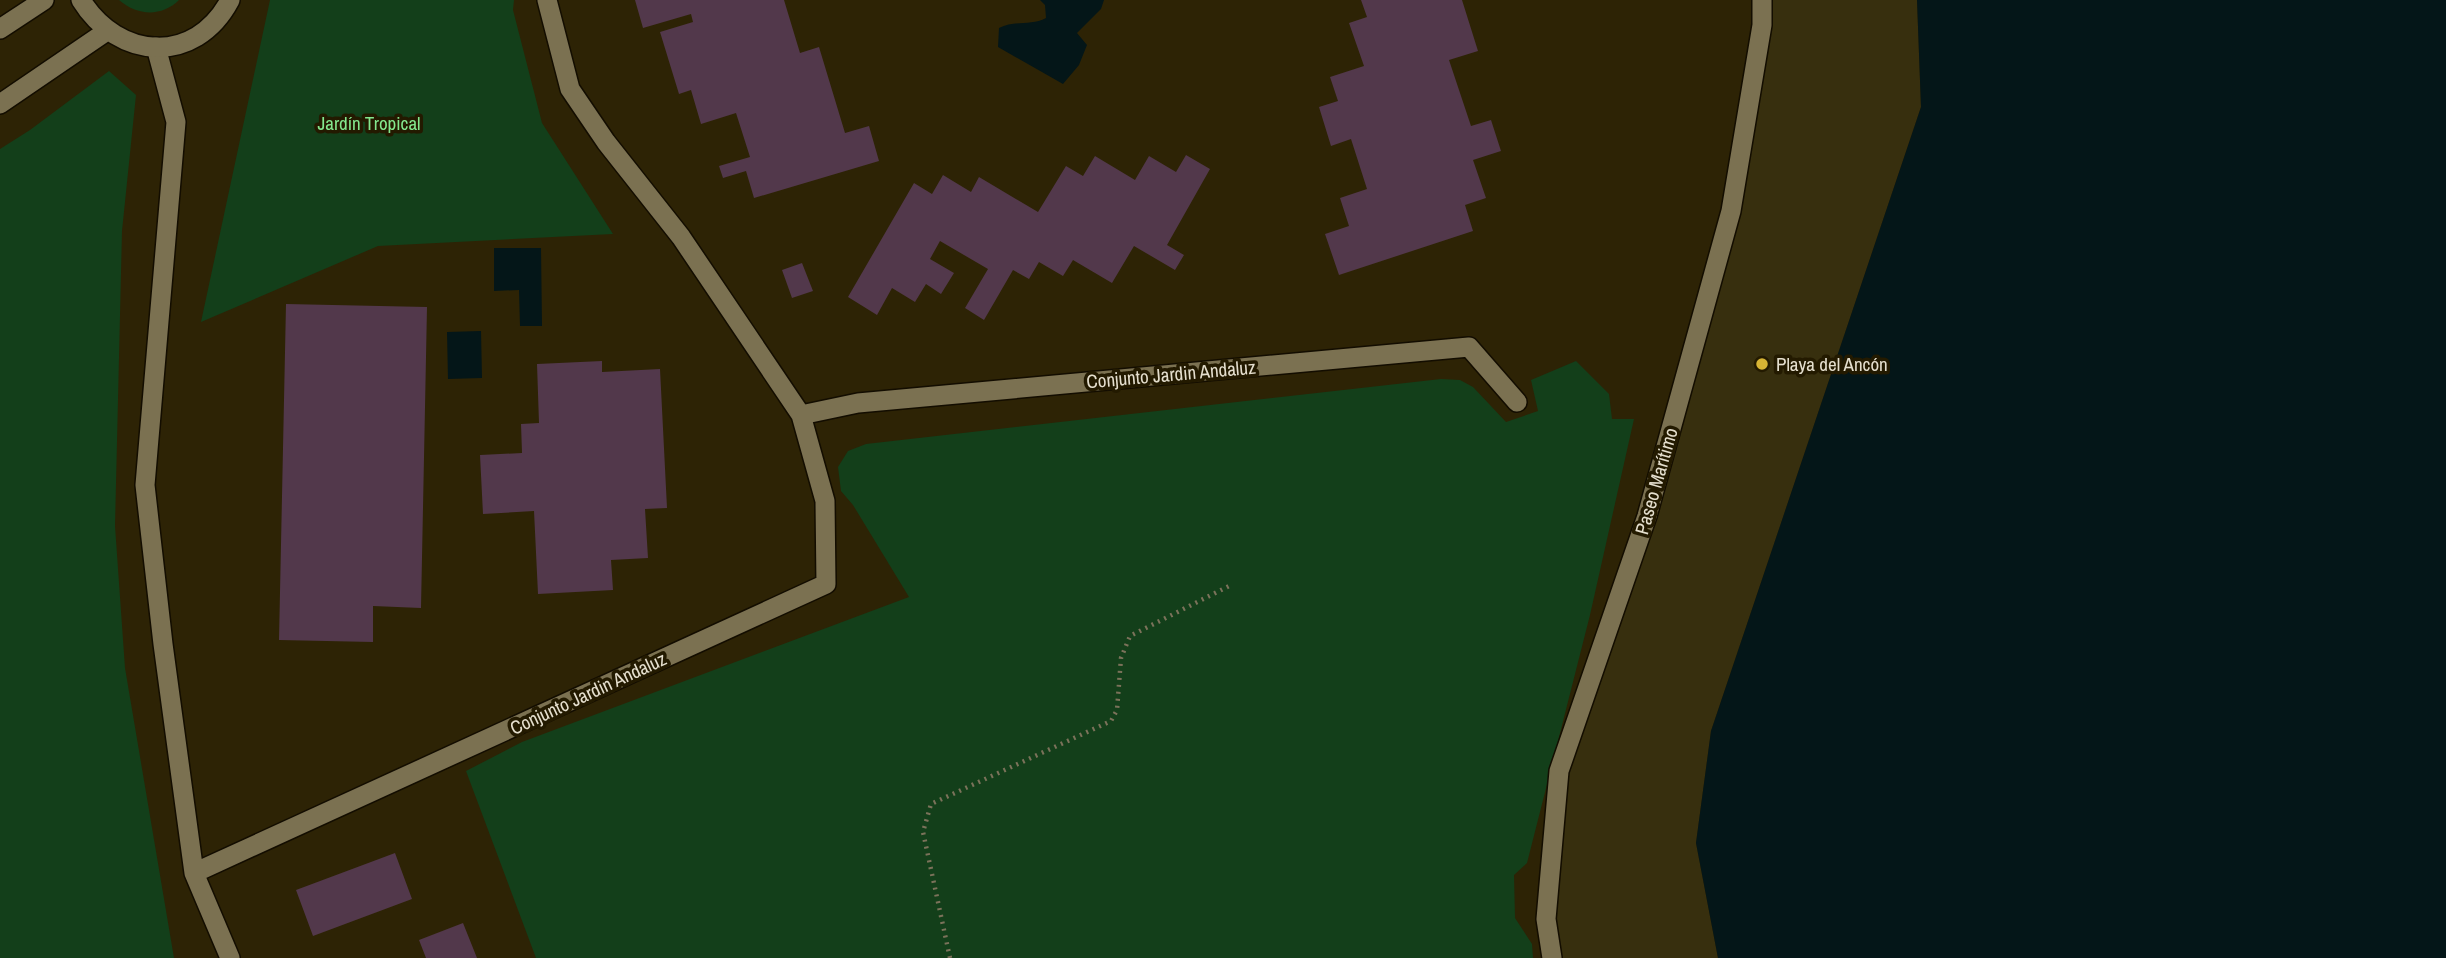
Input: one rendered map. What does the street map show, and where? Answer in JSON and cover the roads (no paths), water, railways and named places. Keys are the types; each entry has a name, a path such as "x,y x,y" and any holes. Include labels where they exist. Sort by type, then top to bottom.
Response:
{"street":[{"path":"0,30 44,0"},
{"path":"81,0 92,17 107,31 130,43 156,47 181,44 204,32 222,14 230,0"},
{"name":"Conjunto Jardin Andaluz","path":"194,873 826,584 825,501 801,415 681,237 606,142 570,89 547,0"},
{"name":"Paseo Marítimo","path":"1552,958 1546,919 1559,771 1647,516 1731,211 1762,25 1762,0"},
{"path":"0,104 107,31"},
{"path":"156,47 176,122 145,485 194,873 230,958"},
{"name":"Conjunto Jardin Andaluz","path":"801,415 858,403 1469,346 1517,402"}],"place":[{"name":"Playa del Ancón","path":"1762,364"}],"park label":[{"name":"Jardín Tropical","path":"369,123"}]}
